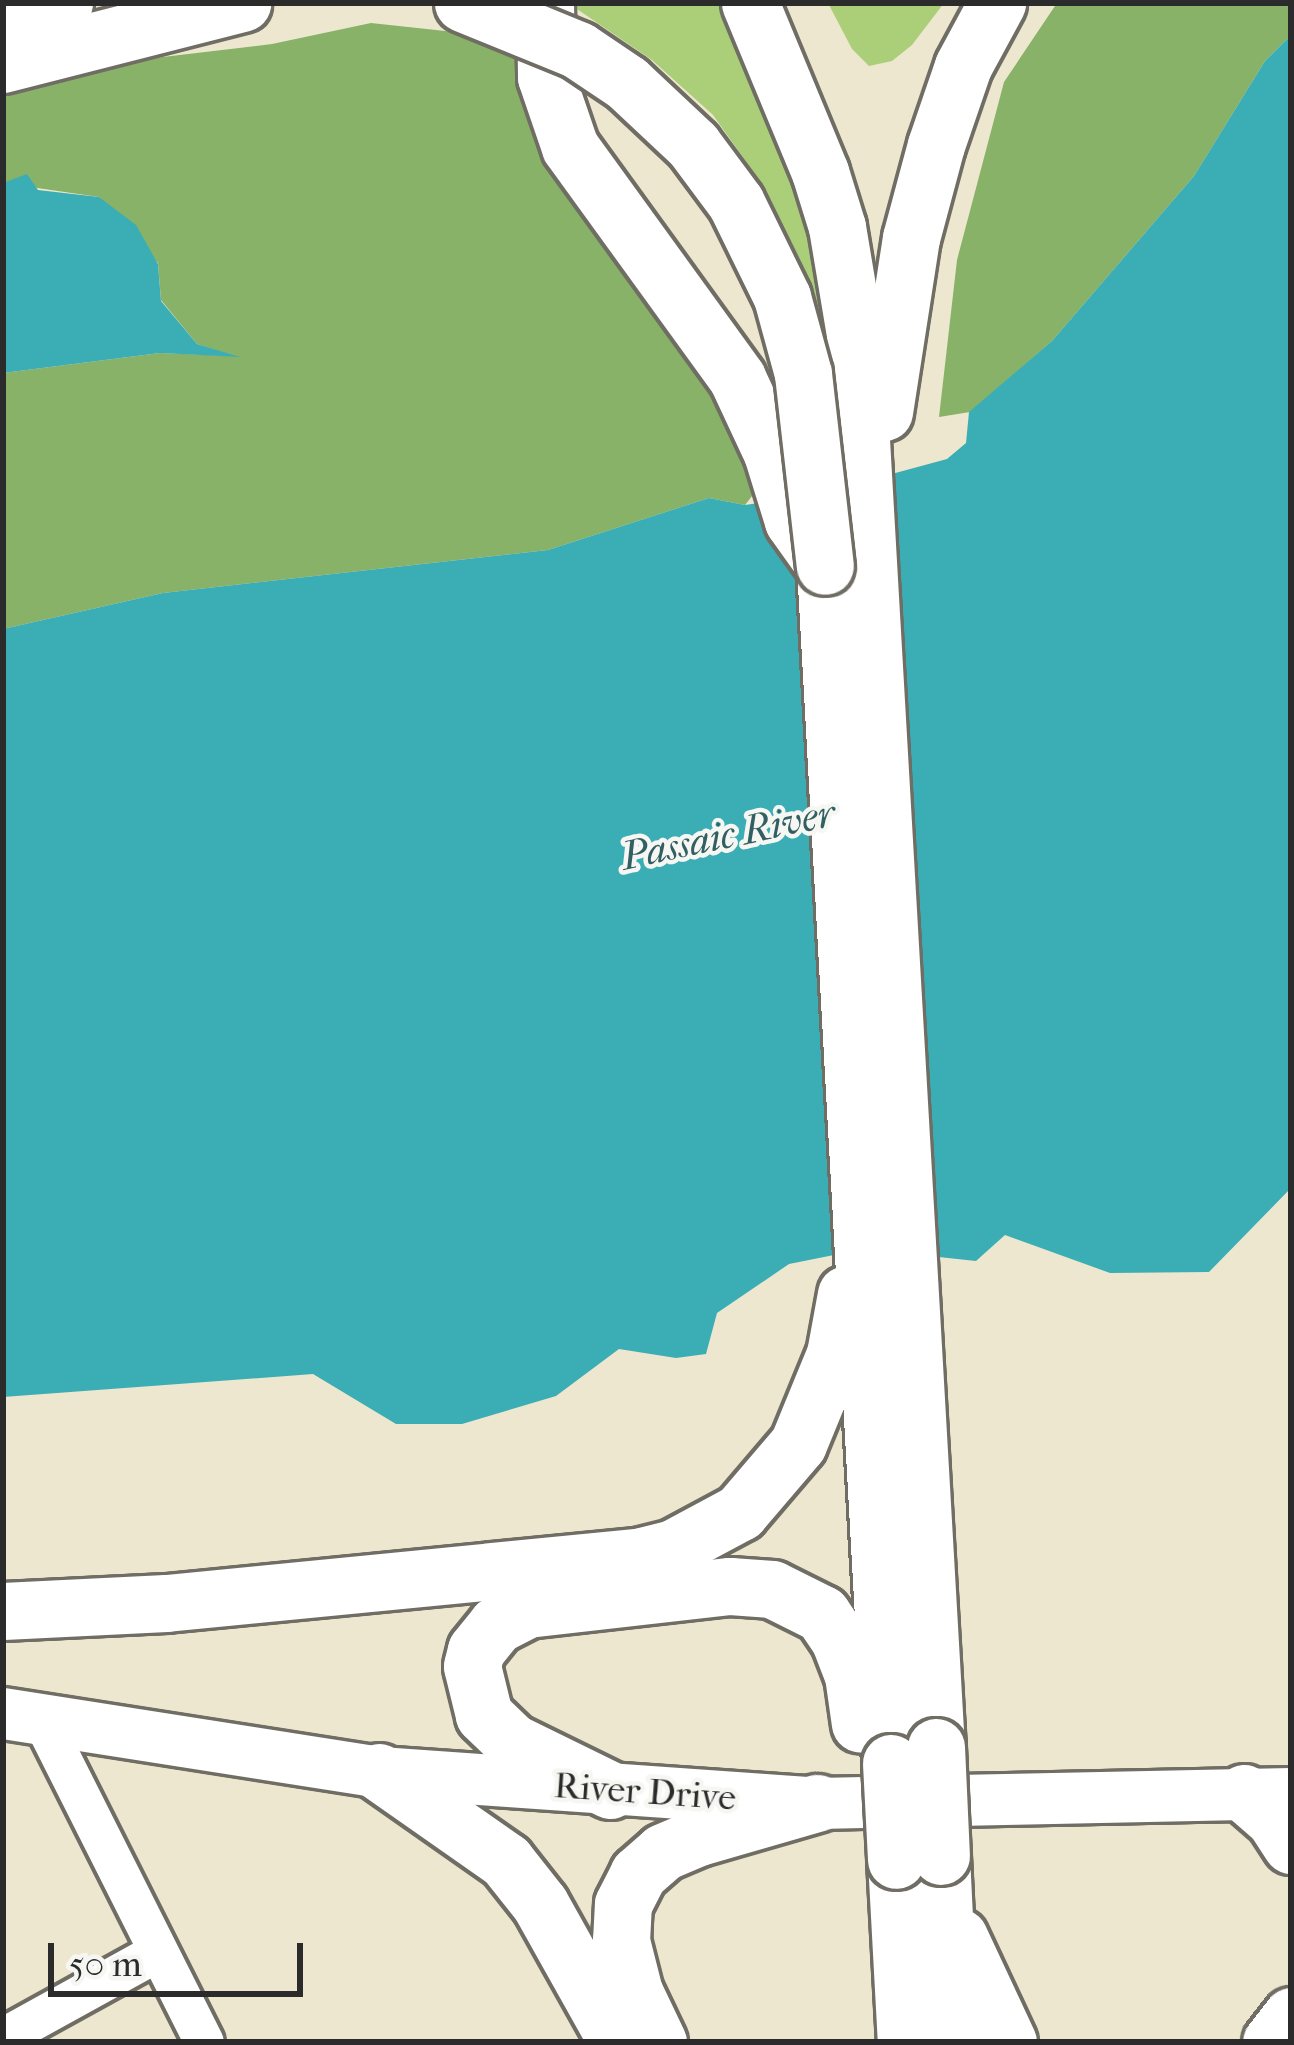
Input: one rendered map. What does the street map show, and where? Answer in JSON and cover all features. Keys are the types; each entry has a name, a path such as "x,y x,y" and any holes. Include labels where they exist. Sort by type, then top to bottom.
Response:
{"highway":[{"path":"3,33 64,3"},
{"path":"3,64 242,3"},
{"path":"462,3 578,50 614,74 693,145 736,202 782,297 803,374 825,566 872,1352 913,1755 950,2042"},
{"path":"545,3 546,76 560,125 586,172 713,342 756,417 794,521 825,566"},
{"path":"750,3 791,98 875,336"},
{"path":"771,3 791,98"},
{"path":"3,1611 166,1603 642,1556 673,1547 740,1512 872,1352 868,526 875,336 964,66 998,3"},
{"path":"610,1790 512,1742 484,1714 472,1666 476,1650 496,1624 527,1609 730,1586 789,1594 822,1615 839,1639 853,1675 860,1728 913,1755"},
{"path":"379,1772 506,1861 540,1904 617,2042"},
{"path":"1268,1793 1274,1819 1291,1845"},
{"path":"658,2042 634,1992 621,1941 623,1904 638,1874 663,1852 699,1837 817,1803"},
{"path":"876,2042 876,2000 927,1873"},
{"path":"927,1873 1008,2042"},
{"path":"902,1941 906,2042"},
{"path":"1271,2042 1291,2016"}],"main road":[{"name":"River Drive","path":"22,1717 379,1772 817,1803 1268,1793"}],"street":[{"path":"22,1717 204,2042"},
{"path":"3,2037 155,1953"}],"green space":[{"path":"568,3 720,3 799,180 837,358 804,268 762,184 713,115 652,60"},
{"path":"828,3 944,3 912,45 892,61 869,66 852,49"},
{"path":"1057,3 1291,3 1291,35 1265,61 1194,176 1052,341 970,412 939,417 957,260 1004,82"},
{"path":"371,23 501,37 528,60 763,482 745,505 709,498 548,550 163,593 3,629 3,373 160,353 234,356 197,344 161,300 158,263 99,197 3,183 3,96 78,67 272,44"}],"water":[{"name":"Passaic River","path":"1291,35 1291,1188 1209,1272 1110,1273 1005,1235 976,1261 864,1249 789,1264 717,1313 706,1354 676,1358 619,1349 556,1396 462,1424 396,1424 313,1374 3,1397 3,629 163,593 548,550 709,498 745,505 818,494 947,459 966,443 969,412 1052,341 1194,176 1265,61"},
{"path":"27,174 38,190 99,197 136,225 158,264 161,301 197,344 240,357 160,353 3,373 3,183"}]}
